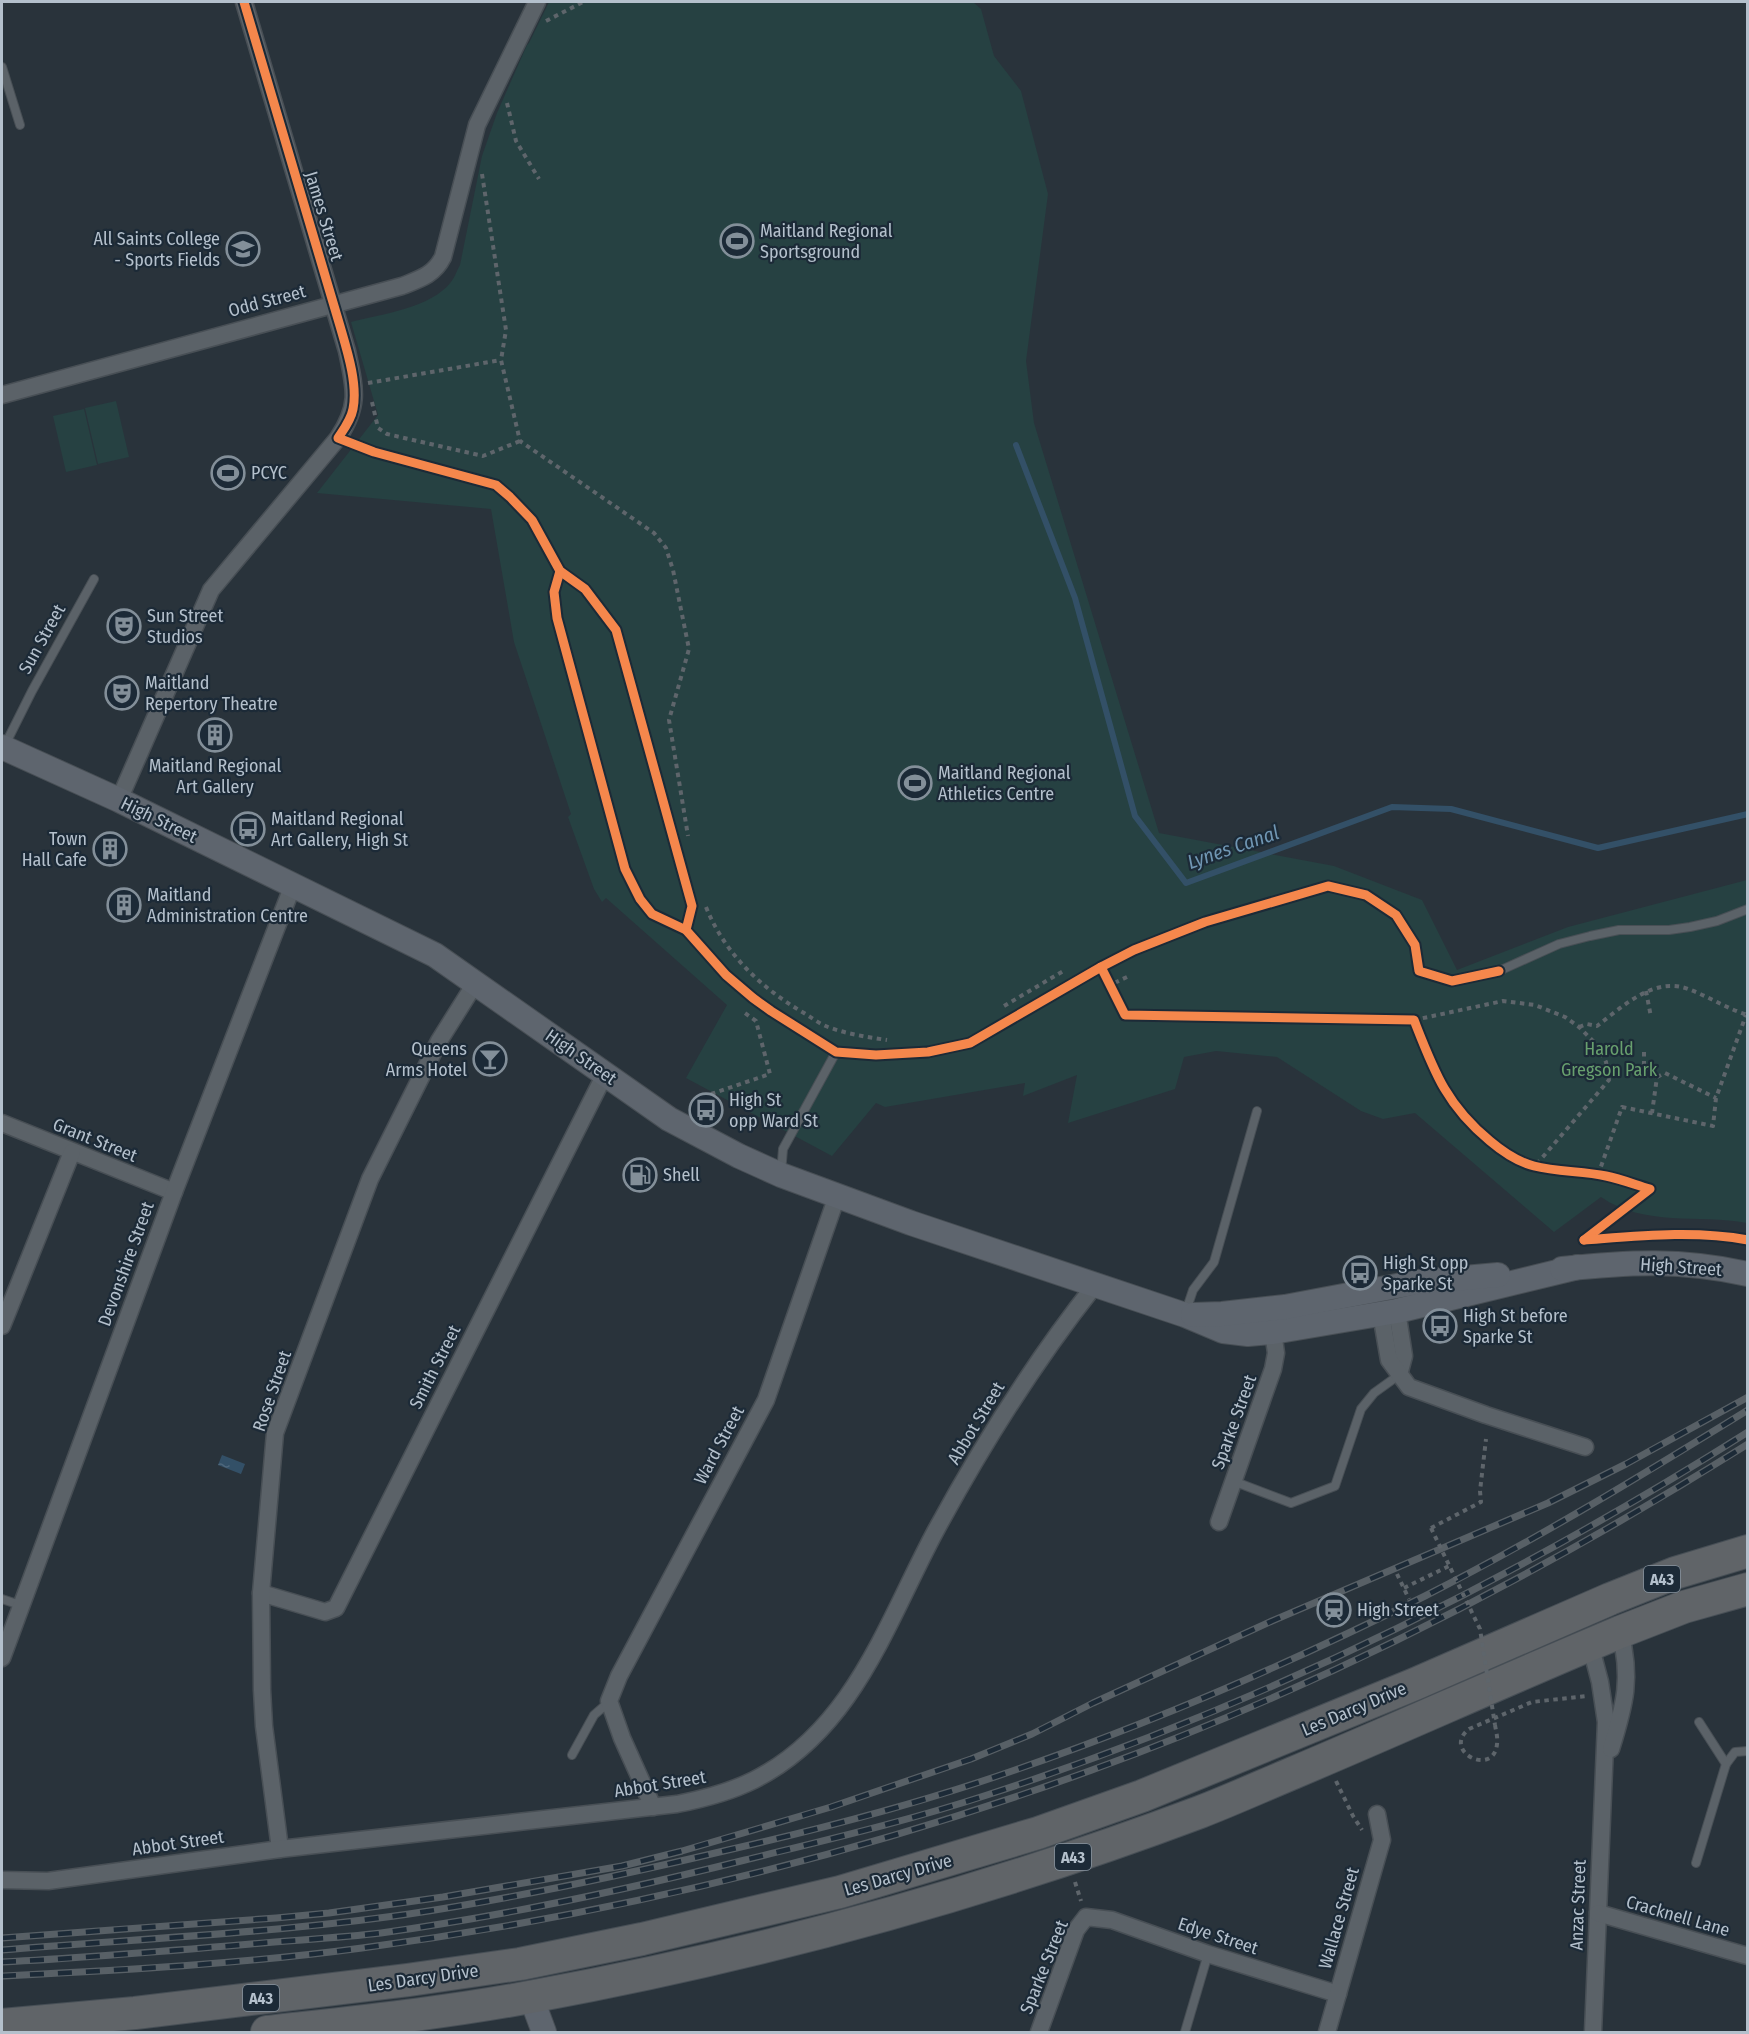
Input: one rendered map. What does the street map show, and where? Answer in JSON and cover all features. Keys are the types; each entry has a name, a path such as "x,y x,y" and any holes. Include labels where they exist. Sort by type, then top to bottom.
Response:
{"highway":[{"name":"Les Darcy Drive","path":"2,2025 147,2012 520,1964 642,1940 840,1892 1038,1833 1142,1796 1414,1684 1610,1599 1675,1574 1748,1551"},
{"name":"Les Darcy Drive","path":"267,2032 369,2021 531,1997 672,1969 803,1938 1034,1870 1205,1810 1620,1632 1684,1607 1748,1589"},
{"path":"1610,1599 1620,1632"},
{"path":"1578,1612 1590,1644"},
{"path":"520,1964 531,1997"}],"main road":[{"name":"High Street","path":"3,748 119,800 435,955 642,1100 689,1130 739,1156 781,1175 911,1223 1185,1315 1223,1331 1248,1334 1274,1332 1578,1267"},
{"name":"High Street","path":"1185,1315 1222,1314 1285,1307 1418,1282 1578,1267 1650,1262 1689,1264 1748,1274"},
{"path":"1285,1307 1340,1310 1389,1309 1417,1296 1476,1277"},
{"path":"531,1997 544,2032"}],"street":[{"name":"James Street","path":"119,800 211,590 338,438 353,411 354,397 347,351 244,2"},
{"name":"Odd Street","path":"2,395 402,286 430,275 438,268 443,257 477,125 537,2"},
{"name":"Devonshire Street","path":"2,1658 174,1192 293,885"},
{"name":"Rose Street","path":"280,1849 262,1703 261,1593 275,1433 370,1179 439,1041 476,982"},
{"name":"Smith Street","path":"261,1593 325,1612 336,1608 605,1074"},
{"name":"Grant Street","path":"2,1123 174,1192"},
{"path":"2,1326 72,1152"},
{"name":"Ward Street","path":"609,1701 619,1676 766,1400 837,1196"},
{"name":"Abbot Street","path":"2,1880 48,1881 280,1849 653,1807 704,1798 729,1791 754,1780 780,1765 804,1747 825,1726 859,1680 935,1532 1007,1406 1036,1362 1095,1285"},
{"path":"1389,1309 1404,1356 1399,1375 1409,1387 1415,1391 1585,1447"},
{"name":"Sparke Street","path":"1219,1522 1273,1369 1276,1353 1274,1332"},
{"name":"Anzac Street","path":"1604,1779 1623,1710 1627,1684 1627,1668 1620,1632"},
{"name":"Anzac Street","path":"1590,1644 1606,1722 1593,2032"},
{"path":"609,1701 622,1738 653,1807"},
{"name":"Wallace Street","path":"1327,2032 1382,1840 1377,1814"},
{"name":"Cracknell Lane","path":"1598,1913 1748,1956"},
{"name":"Sparke Street","path":"1039,2032 1076,1930 1086,1917"},
{"name":"Edye Street","path":"1086,1917 1112,1920 1208,1954 1338,1994"}],"lane":[{"path":"2,67 20,125"},
{"path":"338,438 374,452 496,485 510,496 532,520 560,571 585,589 616,630 692,906 686,930"},
{"path":"560,571 554,592 557,618 625,869 640,899 652,914 686,930 726,975 753,998 836,1052 876,1055 928,1052 970,1043 1134,950 1204,922 1328,886 1366,895 1396,915 1415,945 1419,971 1452,981 1499,971 1559,944 1590,936 1619,930 1669,930 1690,927 1717,921 1748,909"},
{"name":"Sun Street","path":"3,748 94,579"},
{"path":"781,1175 783,1149 836,1052"},
{"path":"1185,1315 1193,1290 1214,1262 1257,1112"},
{"path":"1233,1481 1292,1503 1335,1486 1361,1409 1374,1393 1399,1375"},
{"path":"2,1599 20,1605"},
{"name":"Ward Street","path":"572,1755 594,1715 609,1701"},
{"path":"1699,1722 1726,1764"},
{"path":"1696,1863 1726,1764 1735,1752 1748,1751"},
{"path":"1185,2032 1208,1954"}],"path":[{"path":"506,99 516,141 539,179"},
{"path":"482,173 506,330 501,360 520,441 654,533 666,548 673,570 689,649 669,720 690,844"},
{"path":"352,386 501,360"},
{"path":"703,901 712,923 730,950 746,969 789,1005 828,1027 859,1036 893,1040"},
{"path":"998,1009 1066,970"},
{"path":"1127,976 1110,985 1125,1015 1414,1020 1503,1001 1535,1005 1565,1017 1598,1046 1606,1062 1609,1080 1535,1166"},
{"path":"1579,1027 1587,1024 1598,1026 1629,1001 1647,991 1670,986 1686,988 1747,1015 1716,1098 1713,1126 1622,1107 1598,1175"},
{"path":"1647,991 1651,1017"},
{"path":"711,1094 770,1074 756,1021 742,1011"},
{"path":"1414,1020 1430,1062 1458,1110 1497,1146 1519,1161 1535,1166 1598,1175 1650,1189 1584,1240"},
{"path":"1644,1052 1644,1065 1657,1077"},
{"path":"1657,1077 1665,1074 1716,1098"},
{"path":"1652,1113 1657,1077"},
{"path":"1486,1439 1480,1491 1482,1502 1431,1528 1480,1629 1493,1715 1495,1725 1497,1738 1496,1750 1488,1759 1476,1760 1467,1756 1463,1751 1461,1742 1465,1732 1474,1726 1484,1722 1494,1718 1514,1710 1532,1702 1602,1694"},
{"path":"1404,1588 1449,1566"},
{"path":"1397,1574 1409,1599"},
{"path":"1336,1781 1358,1826 1364,1833 1382,1840"}],"green space":[{"name":"Harold Gregson Park","path":"549,2 973,2 981,9 994,56 1021,91 1048,194 1026,361 1034,423 1159,833 1334,866 1422,900 1457,970 1568,927 1747,880 1747,1223 1653,1216 1618,1206 1601,1197 1554,1232 1415,1113 1383,1119 1361,1111 1277,1057 1216,1051 1184,1057 1175,1089 1068,1123 1077,1075 1023,1096 1025,1083 885,1107 876,1103 832,1156 686,1078 727,1005 606,898 602,902 594,889 568,817 571,814 514,642 491,509 317,493 378,415 351,322 419,304 442,291 452,280 460,265 482,156 497,113"},
{"path":"116,401 129,457 98,464 85,408"},
{"path":"84,409 97,465 66,472 53,416"}],"water":[{"path":"222,1455 245,1464 241,1474 218,1465"}],"waterway":[{"name":"Lynes Canal","path":"1016,445 1075,598 1135,816 1186,883 1392,807 1451,809 1598,848 1748,814"}],"railway":[{"path":"2,1938 276,1918 443,1897 622,1866 682,1851 831,1807 971,1759 1032,1734 1093,1703 1272,1621 1548,1503 1626,1464 1748,1397"},
{"path":"2,1950 307,1926 449,1908 569,1885 764,1842 837,1824 944,1793 1119,1732 1223,1690 1375,1620 1466,1575 1548,1530 1748,1410"},
{"path":"2,1962 349,1936 427,1926 655,1882 867,1830 987,1795 1087,1761 1186,1723 1379,1637 1566,1540 1748,1432"},
{"path":"2,1976 137,1969 272,1958 455,1934 640,1900 732,1879 913,1829 1092,1770 1262,1702 1346,1665 1510,1582 1670,1492 1748,1444"}],"cycle path":[{"path":"244,2 351,367 354,389 353,409 349,421 338,438 374,452 496,485 532,520 560,571 585,589 616,630 692,906 686,930"},
{"path":"560,571 554,592 557,618 625,869 640,899 652,914 686,930 726,975 753,998 836,1052 876,1055 928,1052 970,1043 1134,950 1205,922 1328,886 1366,895 1396,915 1415,945 1419,971 1452,981 1499,971"},
{"path":"1101,967 1125,1015 1414,1020 1435,1071 1452,1100 1475,1128 1500,1149 1534,1166 1606,1176 1650,1189 1584,1240"},
{"path":"1584,1240 1687,1235 1748,1240"}],"place":[{"name":"Maitland Regional Sportsground","path":"737,241"},
{"name":"All Saints College - Sports Fields","path":"243,249"},
{"name":"PCYC","path":"228,473"},
{"name":"Sun Street Studios","path":"124,626"},
{"name":"Maitland Repertory Theatre","path":"122,693"},
{"name":"Maitland Regional Art Gallery","path":"215,735"},
{"name":"Maitland Regional Athletics Centre","path":"915,783"},
{"name":"Maitland Regional Art Gallery, High St","path":"248,829"},
{"name":"Town Hall Cafe","path":"110,849"},
{"name":"Maitland Administration Centre","path":"124,905"},
{"name":"Queens Arms Hotel","path":"490,1059"},
{"name":"High St opp Ward St","path":"706,1110"},
{"name":"Shell","path":"640,1175"},
{"name":"High St opp Sparke St","path":"1360,1273"},
{"name":"High St before Sparke St","path":"1440,1326"},
{"name":"High Street","path":"1334,1610"}]}
